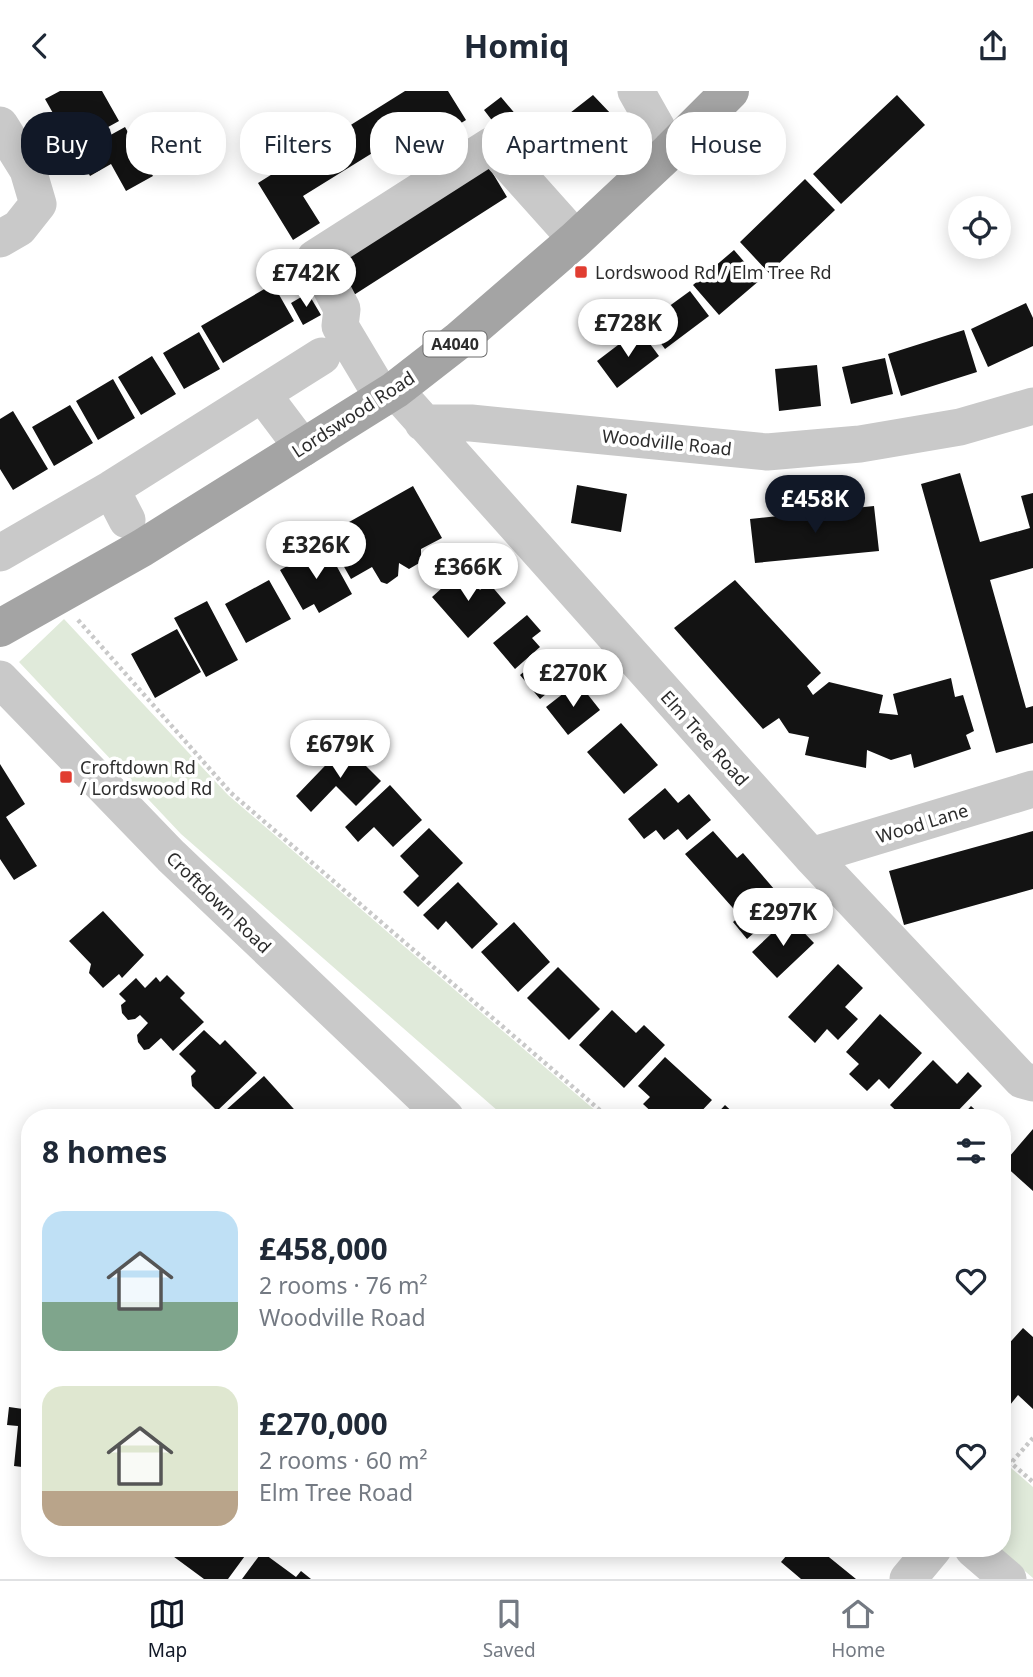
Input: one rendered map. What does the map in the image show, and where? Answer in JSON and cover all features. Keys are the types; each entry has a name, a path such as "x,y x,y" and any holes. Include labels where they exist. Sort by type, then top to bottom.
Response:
{"main road":[{"name":"Lordswood Road","path":"708,112 727,92"},
{"name":"Lordswood Road","path":"0,628 142,548 389,394 458,341 576,239 666,156"}],"street":[{"path":"636,91 666,145"},
{"path":"0,125 28,170 38,204 19,228 0,239"},
{"name":"Elm Tree Road","path":"576,239 492,145 315,258 342,309 340,326 389,394 423,423 811,856 1027,1081"},
{"path":"8,560 119,505 263,395 322,356"},
{"path":"263,395 303,448"},
{"name":"Woodville Road","path":"423,423 471,423 767,452 860,444 960,427 1033,406"},
{"name":"Croftdown Road","path":"0,679 171,856 437,1109"},
{"name":"Wood Lane","path":"811,856 1033,789"},
{"path":"908,1579 926,1557"},
{"path":"982,1557 1008,1579"}],"path":[{"path":"56,596 231,793 599,1109"},
{"path":"1033,1438 1011,1463 1033,1482"}],"green space":[{"path":"64,619 228,795 594,1109 496,1109 181,834 19,662"},
{"path":"1011,1468 1033,1487 1033,1578 1008,1557 1011,1557"}],"building":[{"path":"60,91 102,91 119,121 112,125 112,112 52,112 45,99"},
{"path":"405,91 448,91 461,112 371,112"},
{"path":"593,95 609,112 571,112"},
{"path":"897,95 925,125 841,204 813,174"},
{"path":"501,97 514,112 486,112 484,110"},
{"path":"370,113 370,154 356,163 356,122"},
{"path":"126,129 126,175 153,176 126,191 112,166 112,134"},
{"path":"482,171 482,175 494,175 507,197 346,300 327,271"},
{"path":"271,175 337,175 303,196 320,223 293,240 258,183"},
{"path":"805,179 835,210 769,273 740,242"},
{"path":"734,250 760,280 719,315 693,285"},
{"path":"273,284 294,321 223,363 201,326"},
{"path":"690,291 709,316 665,349 646,323"},
{"path":"308,293 321,315 303,325 291,303"},
{"path":"1026,303 1033,318 1033,346 988,367 971,329"},
{"path":"639,329 659,356 617,388 597,361"},
{"path":"964,330 977,372 901,396 888,354"},
{"path":"199,332 220,369 184,389 163,353"},
{"path":"152,356 176,394 141,415 118,377"},
{"path":"885,358 893,394 851,404 842,367"},
{"path":"817,365 821,406 779,411 775,369"},
{"path":"113,379 135,418 98,440 76,401"},
{"path":"70,405 93,443 54,466 32,427"},
{"path":"13,411 48,469 13,490 0,469 0,419"},
{"path":"960,473 980,542 1030,528 1021,496 1033,493 1033,568 990,580 1026,708 1033,706 1033,743 996,753 921,484"},
{"path":"577,485 627,494 621,532 571,523"},
{"path":"413,486 442,538 421,549 421,562 409,569 399,563 398,576 387,584 381,582 372,567 351,579 326,535"},
{"path":"874,506 879,551 755,563 750,519"},
{"path":"325,545 352,594 319,613 314,604 303,610 280,570"},
{"path":"462,570 480,590 489,583 506,603 468,638 432,597"},
{"path":"269,580 291,619 246,643 225,604"},
{"path":"735,580 821,673 807,686 813,695 829,682 883,695 879,713 898,715 893,694 951,678 955,697 963,695 974,731 966,735 971,749 914,768 911,754 891,760 867,750 866,768 805,755 809,737 789,733 779,718 763,729 674,628"},
{"path":"207,601 238,660 206,677 174,618"},
{"path":"527,615 541,631 532,638 540,647 515,669 493,643"},
{"path":"177,629 201,672 155,698 131,654"},
{"path":"550,650 570,674 540,699 520,675"},
{"path":"578,682 600,710 568,735 546,707"},
{"path":"621,723 658,765 624,794 587,752"},
{"path":"345,745 381,781 356,806 336,786 311,812 296,796"},
{"path":"0,764 25,804 6,817 37,866 14,880 0,859"},
{"path":"390,785 422,820 393,847 374,827 358,842 345,827"},
{"path":"665,788 678,803 689,794 711,820 687,840 678,829 664,840 656,830 644,839 628,819"},
{"path":"429,828 463,863 418,907 403,892 419,876 400,856"},
{"path":"713,831 737,858 743,853 787,904 747,939 733,922 740,916 685,854"},
{"path":"1033,831 1033,889 904,925 889,871"},
{"path":"458,882 498,924 472,949 446,921 438,930 423,915"},
{"path":"103,911 144,955 122,978 119,974 103,988 89,973 91,964 69,941"},
{"path":"789,917 814,943 777,978 752,952"},
{"path":"514,922 550,962 518,992 481,952"},
{"path":"838,964 863,988 845,1007 858,1019 838,1040 827,1029 815,1043 788,1017"},
{"path":"558,967 600,1009 569,1040 527,998"},
{"path":"167,975 185,993 180,998 204,1022 173,1051 161,1038 144,1050 137,1035 148,1023 140,1015 128,1020 122,1013 121,1005 126,1001 119,994 136,978 145,988 156,977 160,982"},
{"path":"612,1010 636,1033 644,1025 665,1045 624,1088 579,1045"},
{"path":"880,1014 922,1053 889,1089 879,1079 867,1091 849,1074 859,1064 846,1052"},
{"path":"204,1030 220,1045 225,1040 257,1073 219,1109 215,1109 192,1086 191,1076 196,1071 179,1054"},
{"path":"665,1057 712,1100 704,1109 648,1109 643,1104 650,1097 638,1086"},
{"path":"933,1060 957,1084 968,1072 982,1086 960,1109 894,1109 890,1105"},
{"path":"264,1076 294,1109 227,1109"},
{"path":"1033,1129 1033,1191 1011,1171 1011,1155"},
{"path":"1023,1328 1033,1337 1033,1409 1018,1395 1011,1404 1011,1341"},
{"path":"9,1407 21,1409 21,1467 14,1466 18,1426 7,1425"},
{"path":"174,1557 244,1557 228,1579 204,1579"},
{"path":"258,1557 269,1557 296,1577 301,1571 311,1579 242,1579"},
{"path":"785,1557 829,1557 856,1579 801,1579 781,1562"}],"place":[{"name":"Lordswood Rd / Elm Tree Rd","path":"581,272"},
{"name":"Croftdown Rd / Lordswood Rd","path":"66,777"}]}
